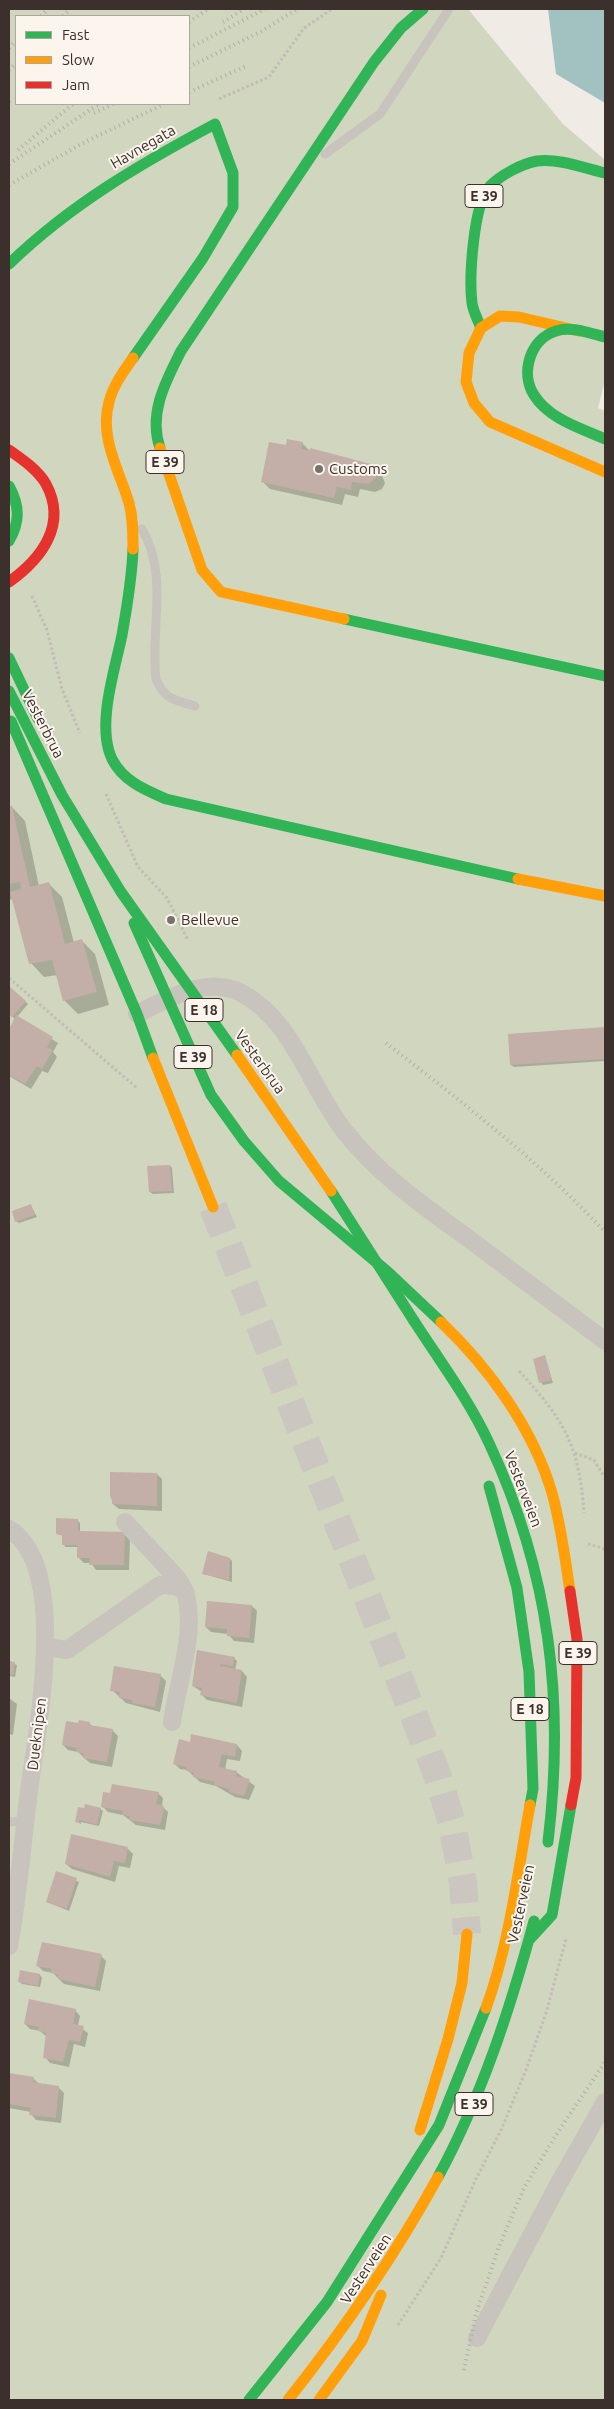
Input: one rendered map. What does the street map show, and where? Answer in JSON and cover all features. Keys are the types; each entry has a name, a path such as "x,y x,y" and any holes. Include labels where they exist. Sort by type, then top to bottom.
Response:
{"highway":[{"name":"E 39","path":"423,9 401,28 374,62 181,351 160,393 155,434 202,570 221,592 605,676"},
{"name":"Havnegata","path":"9,264 42,233 87,198 138,165 215,124 232,167 234,206 214,241 119,379 107,409 106,423 111,448 132,518"},
{"name":"E 39","path":"481,328 472,304 471,274 476,219 489,187 518,167 538,161 568,164 605,172"},
{"path":"605,337 519,317 500,316 481,328 469,353 466,382 474,404 490,422 605,472"},
{"path":"605,337 571,329 556,331 545,336 534,349 529,361 527,376 534,395 551,413 605,439"},
{"path":"9,450 25,462 46,484 53,514 53,529 45,550 29,569 9,582"},
{"path":"9,486 16,499 19,513 17,528 9,541"},
{"path":"132,518 133,555 130,581 119,651 106,706 105,731 109,751 115,765 138,788 166,799 535,883 605,896"},
{"name":"E 39","path":"9,658 169,998 211,1095 244,1141 279,1181 388,1272 465,1345 489,1375 514,1412 533,1448 551,1491 562,1534 577,1639 579,1684 576,1778 552,1915 530,1939"},
{"name":"Vesterbrua","path":"9,691 62,795 121,892 316,1166 414,1321 444,1374"},
{"name":"E 39","path":"9,715 137,1014 164,1087 213,1207"},
{"name":"Vesterveien","path":"444,1374 469,1403 499,1464 529,1546 546,1620 555,1718 554,1785 547,1850"},
{"name":"E 18","path":"444,1374 460,1415"},
{"name":"Vesterveien","path":"248,2400 327,2302 439,2125 472,2048 493,1990 513,1899 532,1789 528,1672 517,1588 498,1514 486,1478"},
{"name":"Vesterveien","path":"288,2400 344,2329 392,2257 439,2177 466,2124 492,2062 530,1939 538,1906"},
{"name":"E 39","path":"403,2182 448,2039 462,1983 467,1934"},
{"name":"E 39","path":"319,2400 362,2341 376,2311 392,2257"}],"street":[{"path":"137,1014 169,998 209,986 231,989 252,1000 266,1010 286,1035 346,1133 400,1188 605,1341"},
{"path":"125,1522 178,1579 185,1591 189,1605 188,1630 172,1722"},
{"name":"Dueknipen","path":"9,1529 26,1546 36,1567 42,1592 46,1647 26,1821 9,1946"},
{"path":"46,1647 67,1650 160,1586 175,1586 185,1591"},
{"path":"476,2338 558,2183 605,2102"}],"lane":[{"path":"302,170 380,114 449,9"},
{"path":"132,518 143,531 148,543 158,586 156,678 161,690 167,697 195,706"},
{"path":"9,1822 26,1821"}],"path":[{"path":"32,595 48,630"},
{"path":"129,849 138,867 168,898 190,946"},
{"path":"9,978 137,1088 150,1092 164,1087"},
{"path":"517,1369 553,1410 564,1427 574,1453 582,1483 585,1518"},
{"path":"574,1453 594,1460 605,1478"},
{"path":"586,1535 588,1553"},
{"path":"587,1544 605,1549"},
{"path":"398,2326 441,2258 502,2128 526,2070 546,2013 567,1933"}],"green space":[{"path":"9,9 468,9 563,124 605,160 605,380 598,408 605,411 605,2400 9,2400"}],"water":[{"path":"548,9 605,9 605,103 556,74"}],"building":[{"name":"Customs","path":"287,439 303,442 301,449 310,451 310,448 371,464 377,470 376,478 368,484 352,482 351,490 337,487 334,498 261,482 269,442 286,445"},
{"path":"9,806 12,806 30,887 49,882 65,944 82,939 97,992 63,1001 52,960 29,964 10,892 21,889 20,882 9,884"},
{"path":"9,986 26,1001 12,1017 9,1015"},
{"path":"16,1015 53,1037 47,1047 53,1050 42,1069 37,1066 25,1084 9,1075 9,1029"},
{"path":"605,1027 605,1059 510,1065 508,1034"},
{"path":"170,1165 172,1191 149,1192 147,1166"},
{"path":"31,1204 35,1215 15,1222 12,1211"},
{"path":"545,1355 552,1380 539,1383 533,1359"},
{"path":"110,1472 157,1473 157,1506 112,1504 112,1497 110,1497"},
{"path":"56,1518 78,1519 78,1531 125,1532 124,1565 89,1565 90,1558 77,1558 77,1545 62,1545 62,1535 56,1534"},
{"path":"208,1551 230,1558 229,1580 202,1574"},
{"path":"207,1601 252,1605 249,1638 227,1636 227,1629 205,1627"},
{"path":"197,1650 235,1657 233,1666 220,1664 220,1666 242,1670 237,1703 200,1695 202,1688 192,1686"},
{"path":"9,1661 15,1662 13,1675 9,1674"},
{"path":"114,1666 161,1674 155,1707 132,1703 132,1700 119,1698 120,1692 110,1691"},
{"path":"79,1720 90,1722 89,1725 113,1729 107,1762 83,1758 84,1754 76,1752 77,1748 62,1745 66,1721 78,1723"},
{"path":"191,1734 237,1744 235,1757 222,1754 219,1767 237,1771 236,1776 250,1779 244,1796 214,1785 215,1782 193,1777 194,1773 186,1771 187,1767 173,1764 179,1739 190,1742"},
{"path":"112,1784 159,1792 156,1804 163,1805 164,1810 160,1825 129,1820 130,1816 122,1815 123,1811 101,1807 103,1792 110,1793"},
{"path":"85,1804 101,1808 97,1825 79,1820 79,1823 75,1822 78,1807 84,1808"},
{"path":"71,1834 128,1847 125,1863 114,1861 110,1877 65,1864"},
{"path":"56,1871 77,1878 67,1909 46,1902"},
{"path":"42,1942 102,1954 95,1987 58,1979 58,1975 51,1973 52,1969 36,1966"},
{"path":"20,1970 40,1974 38,1986 18,1982"},
{"path":"29,1999 76,2009 73,2024 84,2026 80,2042 69,2040 63,2062 43,2058 46,2033 38,2031 39,2027 24,2024"},
{"path":"9,2073 34,2077 33,2082 59,2086 56,2118 29,2115 31,2108 9,2104"}],"tunnel":[{"path":"213,1207 437,1774 452,1824 463,1883 467,1934"}],"railway":[{"path":"42,15 48,9"},
{"path":"64,15 70,9"},
{"path":"190,21 208,9"},
{"path":"223,22 244,9"},
{"path":"190,47 265,9"},
{"path":"190,67 262,31 297,9"},
{"path":"9,48 15,42"},
{"path":"9,70 15,64"},
{"path":"190,92 246,66"},
{"path":"9,101 13,98"},
{"path":"18,150 72,105"},
{"path":"9,164 98,105"},
{"path":"94,113 111,105"},
{"path":"9,185 85,142 162,105"},
{"path":"386,1043 527,1157 605,1232"},
{"path":"464,2370 476,2314 498,2249 524,2188 556,2135 605,2062"}],"traffic: fast":[{"path":"160,448 157,435 157,410 160,398 181,351 374,62 401,28 423,9"},
{"path":"9,264 81,204 133,170 215,124 233,173 233,207 203,258 133,358"},
{"path":"481,328 472,303 473,242 480,208 484,195 490,186 512,170 545,160 562,162 605,173"},
{"path":"605,337 568,329 556,331 540,341 534,349 528,367 530,386 540,403 556,417 605,439"},
{"path":"9,486 17,507 17,521 9,541"},
{"path":"133,549 132,571 122,635 106,714 106,730 112,759 128,779 166,799 518,879"},
{"path":"344,619 605,676"},
{"path":"9,658 38,719"},
{"path":"9,691 62,795 121,892 237,1055"},
{"path":"11,721 137,1014 153,1058"},
{"path":"134,923 211,1095 244,1141 279,1181 388,1272 441,1322"},
{"path":"331,1191 414,1321"},
{"path":"414,1321 463,1396 489,1443 510,1492 526,1540 539,1589 548,1638 555,1738 548,1842"},
{"path":"489,1486 517,1588 529,1672 533,1789 530,1805"},
{"path":"530,1939 552,1915 571,1805"},
{"path":"438,2177 468,2115 494,2052 534,1921"},
{"path":"249,2400 327,2302 439,2125 486,2008"}],"traffic: slow":[{"path":"579,331 519,317 500,316 481,328 469,353 466,382 474,403 490,422 605,472"},
{"path":"133,358 113,390 109,402 106,428 108,441 130,509 133,526 133,549"},
{"path":"160,448 202,570 221,592 344,619"},
{"path":"518,879 605,896"},
{"path":"237,1055 331,1191"},
{"path":"153,1058 213,1207"},
{"path":"441,1322 492,1379 521,1422 533,1445 552,1493 570,1591"},
{"path":"486,2008 507,1934 530,1805"},
{"path":"420,2130 448,2039 462,1983 467,1934"},
{"path":"288,2400 368,2292 438,2177"},
{"path":"319,2400 362,2341 381,2295"}],"traffic: jam":[{"path":"9,450 29,465 43,479 52,499 54,513 48,540 41,552 21,573 9,582"},
{"path":"570,1591 577,1639 576,1778 571,1805"}],"place":[{"name":"Customs","path":"319,469"},
{"name":"Bellevue","path":"171,920"}]}
